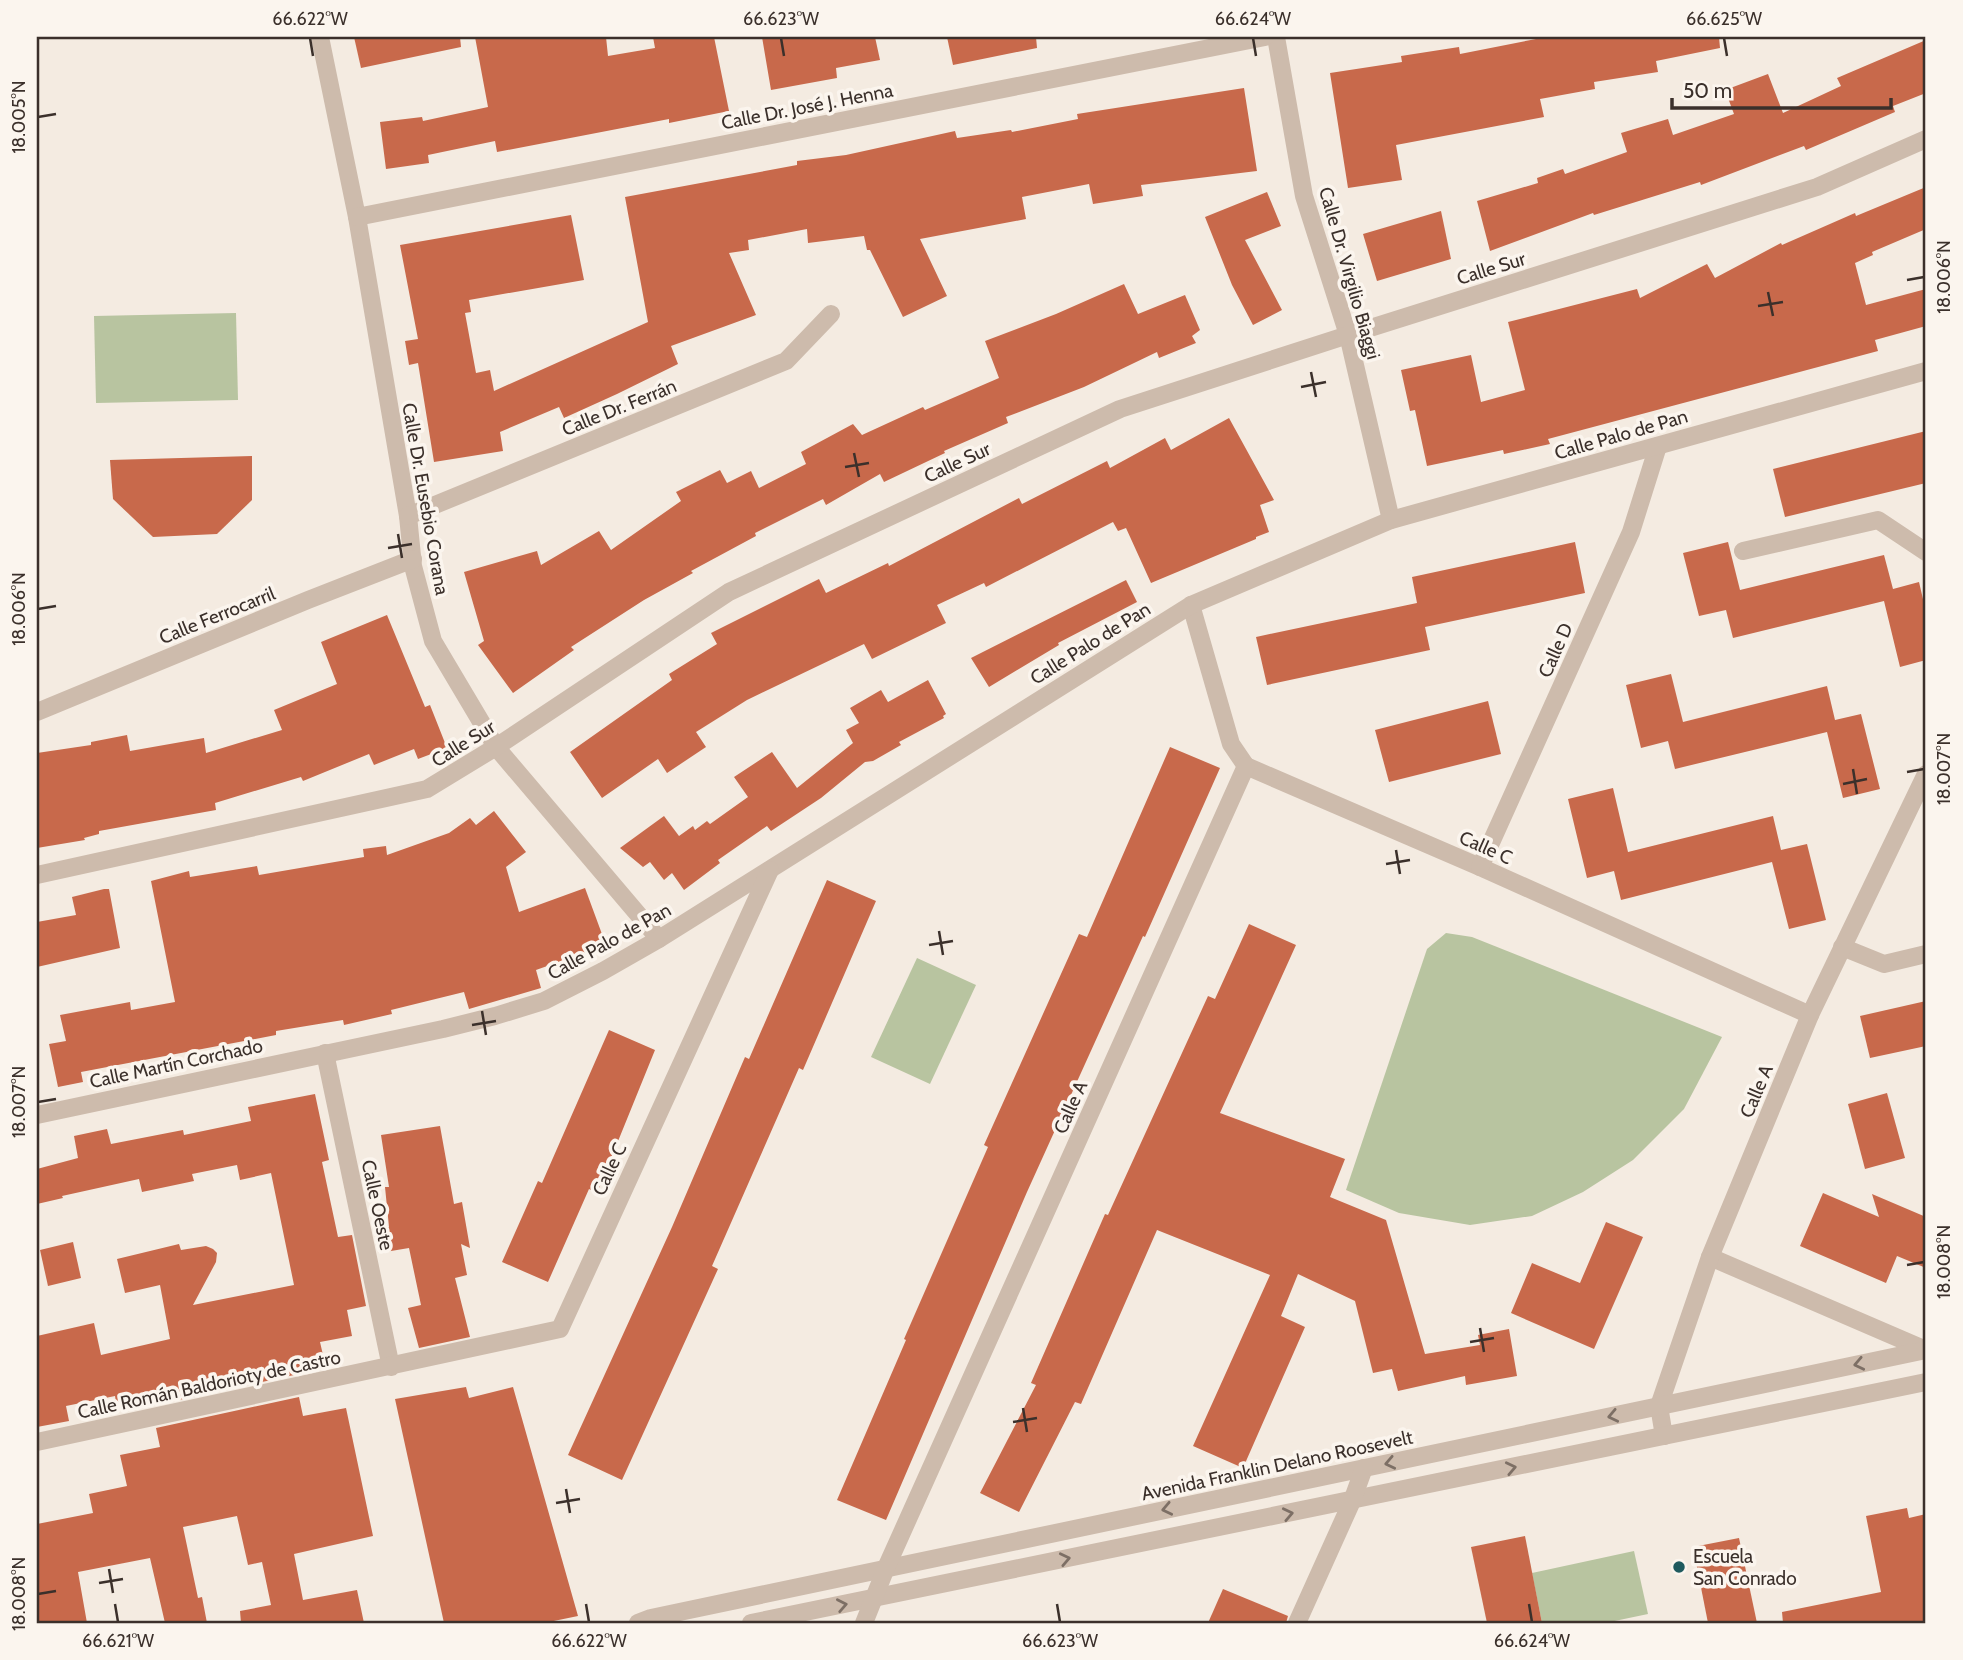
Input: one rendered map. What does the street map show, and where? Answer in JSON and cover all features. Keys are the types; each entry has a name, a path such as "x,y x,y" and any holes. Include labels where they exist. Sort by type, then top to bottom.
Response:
{"street":[{"name":"Calle Dr. Eusebio Corana","path":"320,37 357,217 408,516 413,566 433,641 496,747 659,939"},
{"name":"Calle Dr. José J. Henna","path":"357,217 1265,37"},
{"name":"Calle Dr. Virgilio Biaggi","path":"1276,37 1304,196 1348,335 1391,520"},
{"name":"Calle Sur","path":"37,875 428,789 729,592 1120,409 1817,187 1926,139"},
{"name":"Calle Dr. Ferrán","path":"408,516 786,361 831,314"},
{"name":"Calle Palo de Pan","path":"325,1053 443,1029 544,1001 659,939 1191,605 1391,520 1926,371"},
{"name":"Calle D","path":"1480,867 1631,532 1658,446"},
{"path":"1743,551 1878,520 1926,552"},
{"name":"Calle Ferrocarril","path":"37,712 413,559"},
{"path":"1191,605 1231,744 1247,766"},
{"name":"Calle C","path":"1247,766 1480,867 1810,1016"},
{"name":"Calle A","path":"864,1623 886,1568 1247,766"},
{"name":"Calle A","path":"1658,1406 1710,1257 1810,1016 1926,774"},
{"name":"Calle C","path":"391,1367 559,1329 770,869"},
{"path":"1842,947 1884,964 1926,954"},
{"name":"Calle Oeste","path":"325,1053 391,1367"},
{"name":"Calle Martín Corchado","path":"37,1115 325,1053"},
{"path":"1710,1257 1926,1350"},
{"name":"Avenida Franklin Delano Roosevelt","path":"638,1623 886,1568 1926,1350"},
{"name":"Calle Román Baldorioty de Castro","path":"37,1442 391,1367"},
{"path":"751,1623 1926,1382"},
{"path":"1658,1406 1664,1436"},
{"path":"1297,1623 1364,1468"}],"green space":[{"path":"236,313 238,400 96,403 94,316"},
{"path":"1446,933 1472,937 1722,1037 1684,1109 1633,1160 1583,1192 1532,1216 1470,1225 1399,1213 1346,1190 1427,949"},
{"path":"917,958 976,985 930,1084 871,1057"},
{"path":"1634,1551 1648,1614 1605,1623 1542,1623 1532,1573"}],"building":[{"path":"354,37 460,37 461,47 361,68"},
{"path":"475,37 606,37 608,56 655,48 653,37 714,37 729,111 669,123 669,119 497,152 495,141 428,155 429,163 386,169 380,122 422,117 423,121 488,107"},
{"path":"762,37 875,37 880,60 836,68 837,78 771,90"},
{"path":"947,37 1036,37 1037,48 953,65"},
{"path":"1536,37 1719,37 1720,48 1656,61 1658,72 1594,82 1595,89 1540,99 1544,117 1396,145 1402,180 1348,188 1330,73 1402,62 1401,56 1459,47 1460,54"},
{"path":"1926,40 1926,93 1893,106 1895,112 1806,150 1804,146 1701,185 1700,182 1594,215 1593,213 1490,251 1477,201 1538,183 1537,178 1563,169 1565,174 1627,152 1621,133 1668,119 1673,135 1734,114 1725,90 1768,74 1783,113 1841,86 1837,78"},
{"path":"1244,88 1257,171 1141,185 1143,196 1093,204 1089,184 1022,197 1026,219 920,239 947,296 903,317 870,250 867,250 864,236 808,243 807,229 748,240 749,250 729,253 756,315 671,346 678,364 617,394 564,418 559,407 500,432 503,451 434,462 418,363 409,365 405,341 418,339 400,245 571,215 584,280 469,300 471,312 465,313 476,373 490,370 494,391 648,322 625,197 797,165 797,161 846,155 955,131 957,138 1012,132 1078,119 1077,114"},
{"path":"1926,187 1926,229 1872,252 1873,255 1855,263 1866,305 1926,289 1926,326 1875,340 1878,351 1548,439 1550,444 1504,454 1503,450 1427,466 1415,410 1410,411 1401,370 1471,355 1481,402 1525,390 1508,322 1637,289 1640,298 1707,264 1715,278 1781,243 1782,245 1855,213 1856,216"},
{"path":"1267,192 1281,226 1245,240 1282,310 1253,325 1232,285 1205,217"},
{"path":"1441,211 1451,259 1377,281 1363,234"},
{"path":"1124,284 1138,314 1185,295 1200,330 1192,336 1196,343 1159,358 1157,352 1084,387 1006,417 1008,423 944,451 945,453 884,482 880,474 826,505 823,499 755,533 756,536 691,571 693,573 644,600 571,647 574,650 513,693 478,645 484,641 464,572 537,551 541,565 599,531 611,550 681,501 676,492 720,470 727,483 751,471 759,488 806,464 801,452 853,424 862,435 923,407 925,410 999,378 985,341"},
{"path":"1229,418 1274,500 1260,505 1269,532 1256,539 1151,583 1126,528 1118,531 1113,522 986,587 984,583 937,605 946,623 872,659 864,644 747,700 696,732 706,747 667,773 658,759 602,798 570,752 672,680 669,674 717,644 711,633 819,579 826,593 888,563 889,566 1019,498 1022,504 1107,461 1110,468 1165,438 1171,450"},
{"path":"1926,431 1926,483 1785,517 1773,469"},
{"path":"252,456 252,500 217,534 153,537 113,499 110,460"},
{"path":"1575,542 1585,593 1425,627 1430,650 1267,685 1256,637 1417,603 1412,577"},
{"path":"1728,542 1740,590 1884,555 1893,589 1919,582 1926,612 1926,660 1900,667 1884,601 1733,638 1726,610 1699,616 1683,553"},
{"path":"1126,580 1137,602 1058,643 1059,645 989,687 971,658"},
{"path":"387,615 425,707 430,705 447,748 418,759 414,749 374,765 369,754 303,781 301,777 215,803 216,810 99,831 99,834 84,838 85,840 37,848 37,753 91,745 91,742 127,735 130,751 204,738 206,753 282,730 274,710 337,684 321,642"},
{"path":"1671,674 1683,722 1827,686 1835,720 1861,714 1880,789 1843,798 1827,732 1675,769 1668,741 1641,748 1626,685"},
{"path":"928,680 946,714 944,718 899,742 901,745 873,761 865,762 821,798 771,831 767,826 718,860 720,863 684,890 672,873 664,880 650,862 643,867 620,848 664,816 679,836 693,826 695,830 707,821 710,824 748,797 734,777 772,752 797,788 853,743 846,730 859,723 850,708 881,690 888,702"},
{"path":"1488,701 1501,754 1389,782 1375,730"},
{"path":"1170,747 1220,768 1027,1192 886,1520 837,1500 988,1147 984,1145 1079,934 1087,937"},
{"path":"1613,788 1628,852 1773,816 1781,850 1807,844 1826,920 1789,929 1772,862 1621,900 1614,871 1587,878 1568,799"},
{"path":"494,811 526,852 506,867 519,912 585,888 606,945 536,970 541,988 469,1009 464,992 391,1010 392,1014 344,1025 343,1020 276,1031 276,1035 81,1072 83,1082 58,1087 49,1044 66,1041 60,1015 130,1002 131,1010 175,1002 151,881 189,871 190,877 257,866 259,875 364,857 363,849 386,846 387,855 449,833 470,818 476,825"},
{"path":"827,880 876,901 803,1070 799,1068 712,1266 718,1269 622,1480 568,1455 672,1227 745,1057 749,1059"},
{"path":"109,889 120,948 37,967 37,922 76,915 72,897"},
{"path":"1249,924 1296,945 1220,1113 1345,1159 1330,1197 1386,1220 1425,1354 1480,1345 1478,1335 1509,1329 1517,1376 1466,1385 1465,1376 1398,1391 1392,1369 1373,1373 1355,1301 1298,1274 1281,1316 1305,1327 1243,1468 1193,1446 1270,1275 1157,1230 1081,1404 1075,1402 1019,1512 980,1493 1036,1385 1031,1383 1105,1214 1108,1215 1208,996 1215,999"},
{"path":"1926,1001 1926,1046 1870,1058 1860,1016"},
{"path":"609,1030 655,1050 597,1193 589,1189 548,1282 502,1262 538,1181 542,1183"},
{"path":"1887,1093 1905,1158 1865,1169 1848,1104"},
{"path":"315,1094 329,1160 322,1162 338,1237 352,1235 366,1306 347,1310 352,1336 320,1342 326,1368 151,1406 149,1396 116,1402 115,1396 66,1406 69,1421 37,1427 37,1336 94,1323 101,1355 170,1339 160,1285 125,1293 117,1259 179,1244 181,1250 206,1246 213,1249 217,1253 216,1262 193,1305 294,1285 271,1173 240,1180 237,1165 192,1174 194,1181 142,1192 139,1179 37,1204 37,1169 78,1158 74,1136 107,1129 111,1144 183,1130 184,1135 251,1121 248,1107"},
{"path":"440,1126 454,1204 462,1202 470,1248 461,1244 467,1275 455,1278 470,1337 419,1348 408,1308 421,1305 409,1248 379,1253 374,1230 389,1227 385,1187 389,1187 381,1135"},
{"path":"1823,1193 1879,1217 1872,1194 1926,1217 1926,1268 1897,1256 1886,1283 1800,1246"},
{"path":"1606,1222 1643,1237 1594,1349 1511,1313 1532,1263 1580,1283"},
{"path":"73,1242 81,1278 48,1286 40,1250"},
{"path":"466,1387 469,1398 513,1387 578,1616 544,1623 444,1623 395,1399"},
{"path":"299,1397 303,1416 346,1408 373,1536 294,1554 303,1600 357,1590 364,1623 241,1623 240,1611 271,1605 262,1562 248,1565 237,1516 183,1527 198,1598 202,1597 207,1623 165,1623 150,1558 78,1572 87,1623 37,1623 37,1524 93,1513 89,1494 127,1486 120,1455 160,1447 156,1428"},
{"path":"1907,1508 1909,1518 1926,1514 1926,1623 1783,1623 1782,1612 1881,1592 1866,1516"},
{"path":"1525,1536 1542,1623 1487,1623 1471,1547"},
{"path":"1739,1538 1757,1623 1708,1623 1693,1547"},
{"path":"1223,1589 1288,1616 1286,1623 1208,1623"}],"place":[{"name":"Escuela San Conrado","path":"1679,1567"}]}
